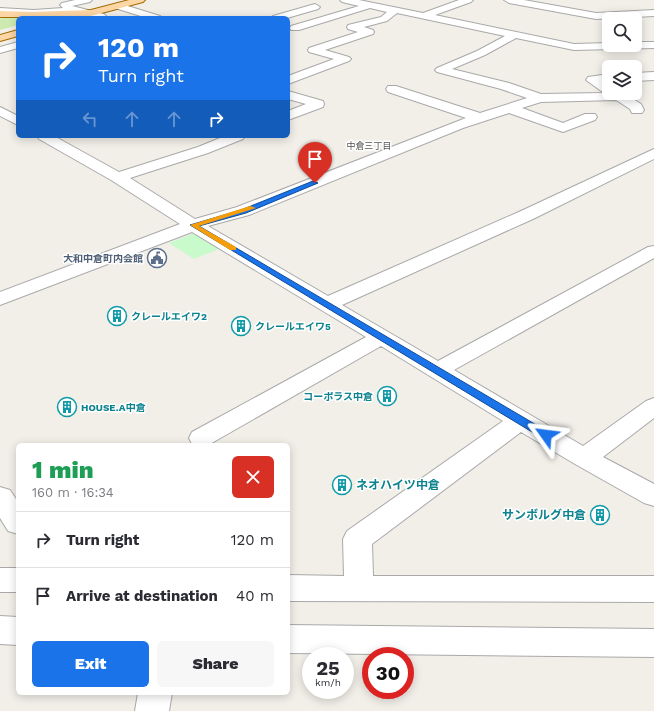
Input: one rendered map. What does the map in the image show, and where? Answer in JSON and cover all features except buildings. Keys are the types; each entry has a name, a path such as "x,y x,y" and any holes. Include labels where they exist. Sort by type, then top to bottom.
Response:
{"main road":[{"path":"0,14 93,16 118,6 140,0"},
{"path":"72,14 93,16"},
{"path":"0,38 16,34"}],"street":[{"path":"72,14 65,5 87,0"},
{"path":"345,0 368,6 395,10 574,47 654,45"},
{"path":"424,16 468,0"},
{"path":"509,0 596,16 654,12"},
{"path":"283,16 322,4"},
{"path":"642,5 654,12"},
{"path":"118,6 150,16"},
{"path":"295,28 368,6"},
{"path":"290,79 345,59 313,50 369,32 352,27 384,18 395,10"},
{"path":"0,11 72,14"},
{"path":"514,35 480,53 441,70 504,86 540,98"},
{"path":"0,50 16,46"},
{"path":"642,77 654,76"},
{"path":"602,79 592,80 602,86"},
{"path":"392,89 480,118"},
{"path":"0,299 193,225 243,211 458,125 540,98 602,94"},
{"path":"290,96 318,104 290,115"},
{"path":"625,100 636,107 637,110"},
{"path":"510,108 563,128 590,117"},
{"path":"0,111 16,120"},
{"path":"48,138 117,177 193,225 584,458 654,496"},
{"path":"117,177 203,150 233,138"},
{"path":"327,304 527,215 654,153"},
{"path":"438,370 654,251"},
{"path":"201,438 382,337"},
{"path":"584,458 654,406"},
{"path":"359,588 357,539 521,420"},
{"path":"0,497 16,520"},
{"path":"0,580 16,580"},
{"path":"290,588 654,589"},
{"path":"0,630 16,631"},
{"path":"290,639 654,643"},
{"path":"152,711 155,695"}],"green space":[{"path":"6,17 16,17 16,26 0,30 0,19"},
{"path":"195,233 219,249 194,259 169,243"}],"slow traffic":[{"path":"233,249 193,225 252,208"}],"place":[{"name":"大和中倉町内会館","path":"157,258"},
{"name":"クレールエイワ2","path":"117,316"},
{"name":"クレールエイワ5","path":"241,326"},
{"name":"コーポラス中倉","path":"387,396"},
{"name":"HOUSE.A中倉","path":"67,407"},
{"name":"ネオハイツ中倉","path":"342,485"},
{"name":"サンボルグ中倉","path":"600,515"}],"district":[{"name":"中倉三丁目","path":"369,146"}],"route":[{"path":"315,183 243,211 193,225 546,435"}]}
